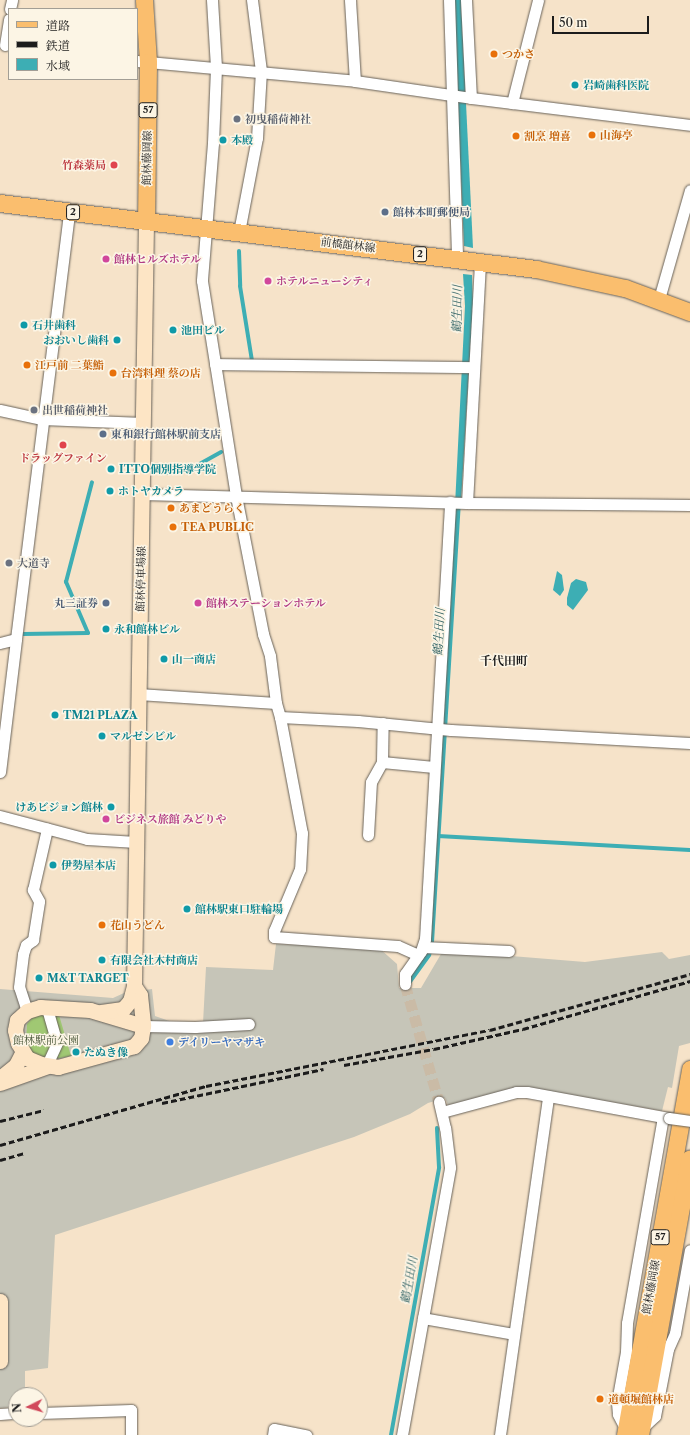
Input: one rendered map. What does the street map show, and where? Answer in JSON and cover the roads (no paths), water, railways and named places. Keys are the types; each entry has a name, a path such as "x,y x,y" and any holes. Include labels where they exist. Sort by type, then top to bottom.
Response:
{"main road":[{"name":"館林藤岡線","path":"144,0 143,61 146,220"},
{"name":"前橋館林線","path":"0,203 457,259 579,277 659,299 690,312"},
{"name":"館林停車場線","path":"134,986 146,220"},
{"path":"102,1012 123,1009 130,1001 134,986"},
{"path":"22,1053 28,1058 48,1063 70,1065 134,1046 141,1038 143,1026 140,995 134,986"},
{"path":"0,1078 16,1065 22,1053 16,1024 28,1011 40,1007 59,1007 102,1012 143,1026"},
{"path":"0,1082 48,1063"},
{"name":"館林藤岡線","path":"633,1432 690,1069"},
{"name":"館林藤岡線","path":"633,1432 690,1158"},
{"path":"0,1301 0,1361"}],"street":[{"path":"212,0 216,68 213,143 204,227 202,281 236,496 263,634 270,656 276,704 280,716 302,833 300,869 274,931 274,937 398,946 422,950 436,948 509,951"},
{"path":"239,232 258,138 261,71 252,0"},
{"path":"350,0 355,81"},
{"path":"449,0 455,96 457,259"},
{"path":"466,0 469,98"},
{"path":"512,103 538,0"},
{"path":"5,45 8,26"},
{"path":"143,61 355,81 469,98 690,125"},
{"path":"659,299 690,190"},
{"path":"0,772 42,419 70,212"},
{"path":"405,984 405,974 422,950 434,767 441,729 468,367 480,263"},
{"path":"215,364 468,367"},
{"path":"0,410 42,419 143,423"},
{"path":"142,494 458,502 690,505"},
{"path":"0,643 16,639"},
{"path":"138,694 276,704"},
{"path":"280,716 383,723 441,729 690,743"},
{"path":"368,835 371,782 382,762 383,723"},
{"path":"382,762 434,767"},
{"path":"0,816 86,839 136,842"},
{"path":"28,1011 19,987 23,954 26,945 33,940 39,901 33,890 47,828"},
{"path":"48,1012 57,1043 48,1063"},
{"path":"143,1026 195,1028 249,1024"},
{"path":"402,1435 450,1167 440,1107 516,1092 548,1096 690,1121"},
{"path":"500,1435 548,1096"},
{"path":"666,1117 627,1323 626,1352 617,1402 618,1414 633,1432 655,1416 668,1349 675,1333 690,1250"},
{"path":"423,1318 514,1334"},
{"path":"48,1413 131,1410 131,1435"},
{"path":"273,1435 274,1429 306,1435"}],"water":[{"path":"453,0 461,0 473,248 464,246"},
{"path":"463,274 472,275 473,305 434,942 431,956 410,985 408,977 421,957 453,545 465,306"},
{"path":"557,571 562,575 564,590 560,596 553,590"},
{"path":"576,579 586,582 588,590 573,610 567,605 567,598 571,583"}],"waterway":[{"path":"239,251 240,286 252,361"},
{"path":"162,473 187,471 221,452"},
{"path":"23,634 88,633 66,582 92,482"},
{"path":"438,836 690,850"},
{"name":"鶴生田川","path":"391,1435 439,1167 437,1128"}],"tunnel":[{"path":"405,984 439,1102"}],"railway":[{"path":"0,1145 206,1086 490,1030 690,974"},
{"path":"344,1065 434,1049 523,1029 690,981"},
{"path":"162,1103 323,1069"},
{"path":"0,1121 44,1110"},
{"path":"0,1160 24,1153"}],"place":[{"name":"つかさ","path":"494,54"},
{"name":"岩崎歯科医院","path":"575,85"},
{"name":"初曳稲荷神社","path":"237,119"},
{"name":"山海亭","path":"592,135"},
{"name":"割烹 増喜","path":"516,136"},
{"name":"本殿","path":"223,140"},
{"name":"竹森薬局","path":"114,165"},
{"name":"館林本町郵便局","path":"385,212"},
{"name":"館林ヒルズホテル","path":"106,259"},
{"name":"ホテルニューシティ","path":"268,281"},
{"name":"石井歯科","path":"24,325"},
{"name":"池田ビル","path":"173,330"},
{"name":"おおいし歯科","path":"117,340"},
{"name":"江戸前 二葉鮨","path":"27,365"},
{"name":"台湾料理 蔡の店","path":"113,373"},
{"name":"出世稲荷神社","path":"34,410"},
{"name":"東和銀行館林駅前支店","path":"103,434"},
{"name":"ドラッグファイン","path":"63,445"},
{"name":"ITTO個別指導学院","path":"111,469"},
{"name":"ホトヤカメラ","path":"110,491"},
{"name":"あまどうらく","path":"171,508"},
{"name":"TEA PUBLIC","path":"173,527"},
{"name":"大道寺","path":"9,563"},
{"name":"丸三証券","path":"106,603"},
{"name":"館林ステーションホテル","path":"198,603"},
{"name":"永和館林ビル","path":"106,629"},
{"name":"山一商店","path":"164,659"},
{"name":"TM21 PLAZA","path":"55,715"},
{"name":"マルゼンビル","path":"102,736"},
{"name":"けあビジョン館林","path":"111,807"},
{"name":"ビジネス旅館 みどりや","path":"106,819"},
{"name":"伊勢屋本店","path":"53,865"},
{"name":"館林駅東口駐輪場","path":"187,909"},
{"name":"花山うどん","path":"102,925"},
{"name":"有限会社木村商店","path":"102,960"},
{"name":"M&T TARGET","path":"39,978"},
{"name":"デイリーヤマザキ","path":"170,1042"},
{"name":"たぬき像","path":"76,1052"},
{"name":"道頓堀館林店","path":"600,1399"}],"district":[{"name":"千代田町","path":"504,661"}],"park label":[{"name":"館林駅前公園","path":"46,1040"}]}
